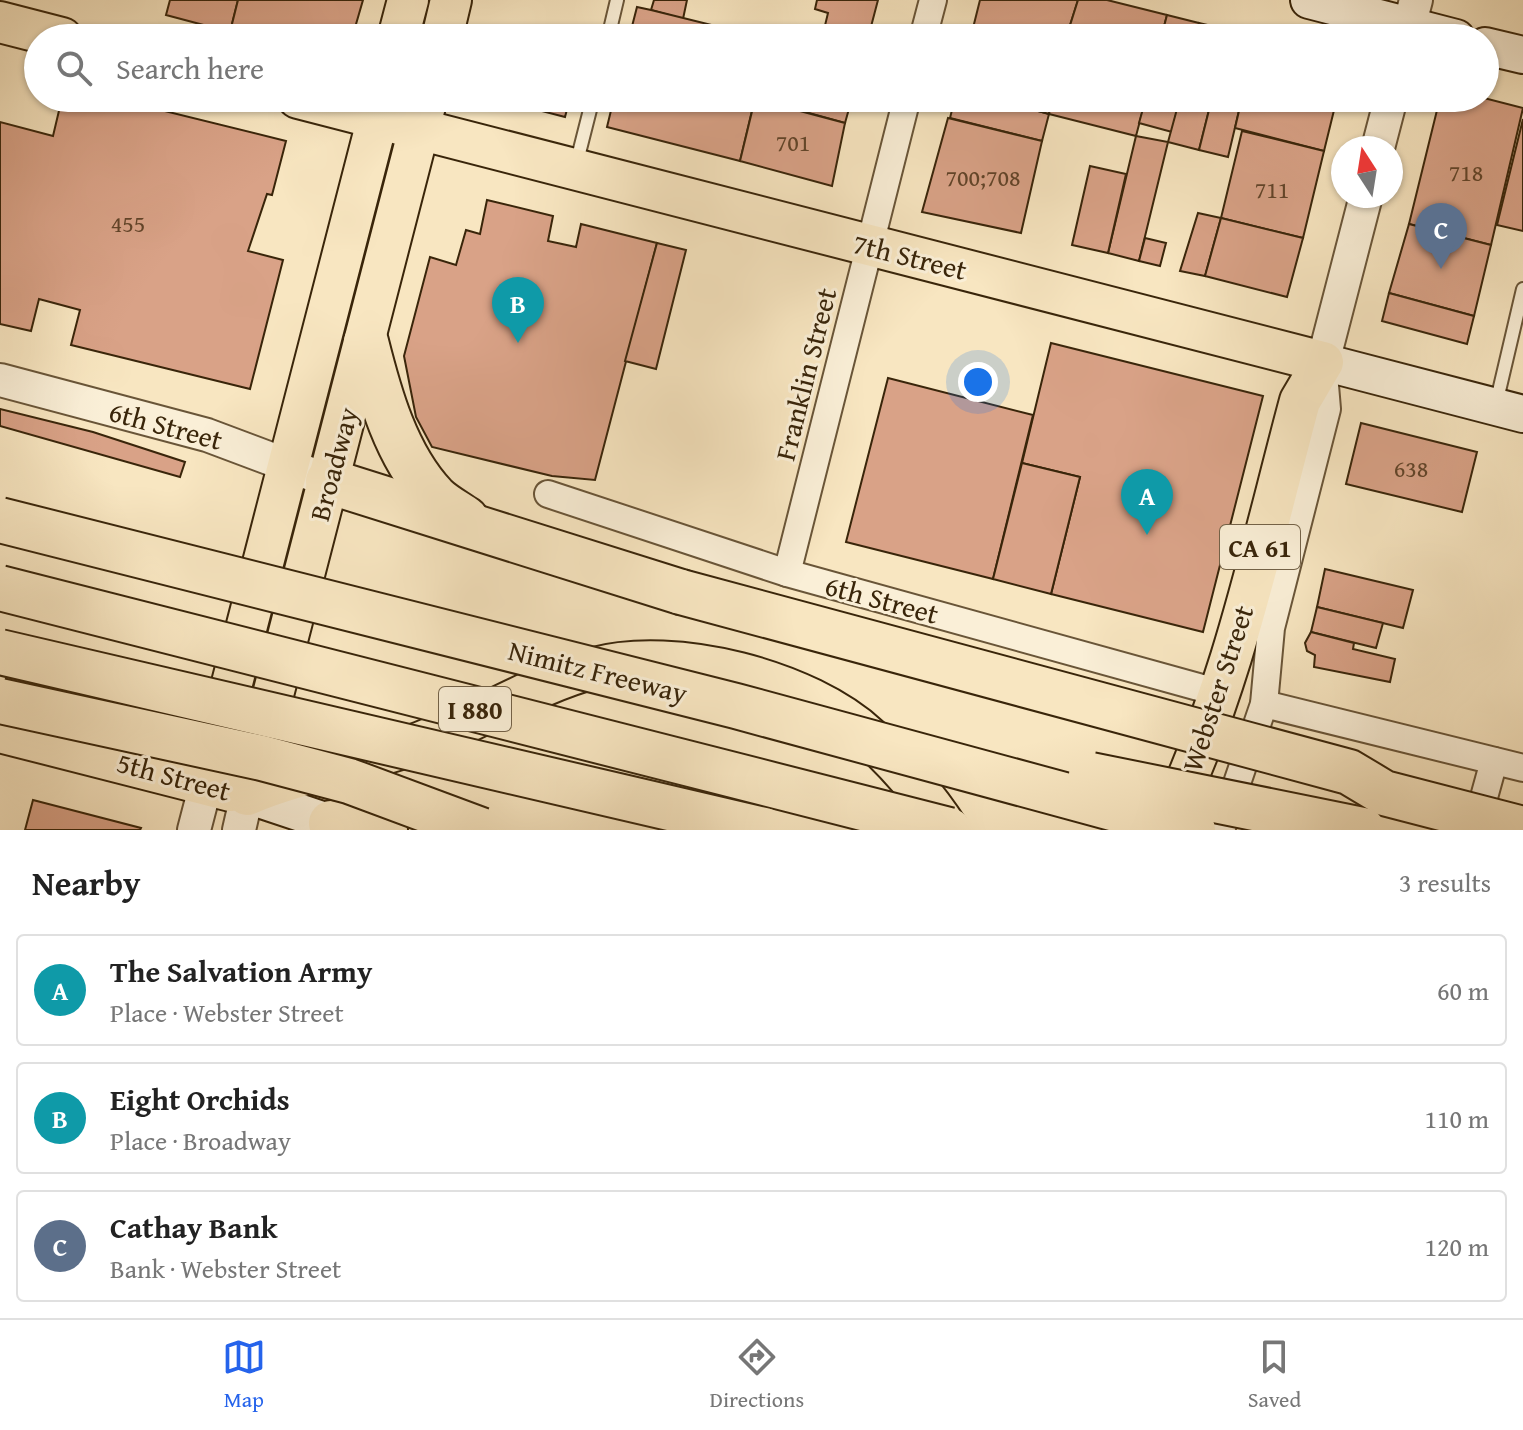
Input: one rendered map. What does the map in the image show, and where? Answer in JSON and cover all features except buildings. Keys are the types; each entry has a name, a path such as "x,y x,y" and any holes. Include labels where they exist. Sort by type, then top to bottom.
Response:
{"highway":[{"path":"366,342 380,397 410,460 435,497 477,528"},
{"path":"328,481 681,592 1349,772 1384,793 1523,829"},
{"name":"Nimitz Freeway","path":"0,520 736,706 1193,830"},
{"name":"I 880","path":"0,588 949,830"},
{"path":"0,652 764,830"},
{"path":"0,701 262,758 349,781 481,830"},
{"path":"736,706 1363,830"},
{"path":"1349,772 1391,769 1523,798"},
{"path":"338,827 385,830"}],"main road":[{"path":"402,24 408,0"},
{"path":"445,24 451,0"},
{"path":"1309,0 1411,21"},
{"path":"0,22 24,28"},
{"path":"1499,49 1523,55"},
{"name":"Broadway","path":"206,784 380,112"},
{"name":"Broadway","path":"243,813 423,114"},
{"name":"7th Street","path":"423,114 575,170 1509,410"},
{"name":"Webster Street","path":"1163,830 1190,776 1220,693 1300,401 1323,362"},
{"path":"243,813 291,777 388,754 567,677 596,667 639,660 726,670 823,706 868,736 949,830"},
{"name":"5th Street","path":"0,732 206,784 243,813 338,827"}],"street":[{"path":"927,24 933,0"},
{"name":"Franklin Street","path":"787,573 904,112"},
{"path":"1381,136 1387,112"},
{"name":"Webster Street","path":"1221,830 1264,704 1271,628 1327,409 1323,362 1363,208"},
{"name":"6th Street","path":"0,380 207,435 328,481"},
{"name":"6th Street","path":"548,494 787,573 1220,693"},
{"path":"1264,704 1523,768"},
{"path":"1475,830 1494,761"},
{"name":"Broadway","path":"194,830 206,784"}],"lane":[{"path":"611,24 617,0"},
{"path":"575,170 590,112"},
{"path":"1509,410 1523,289"}],"place":[{"name":"Cathay Bank","path":"1441,269"},
{"name":"Eight Orchids","path":"518,343"},
{"name":"The Salvation Army","path":"1147,535"}]}
